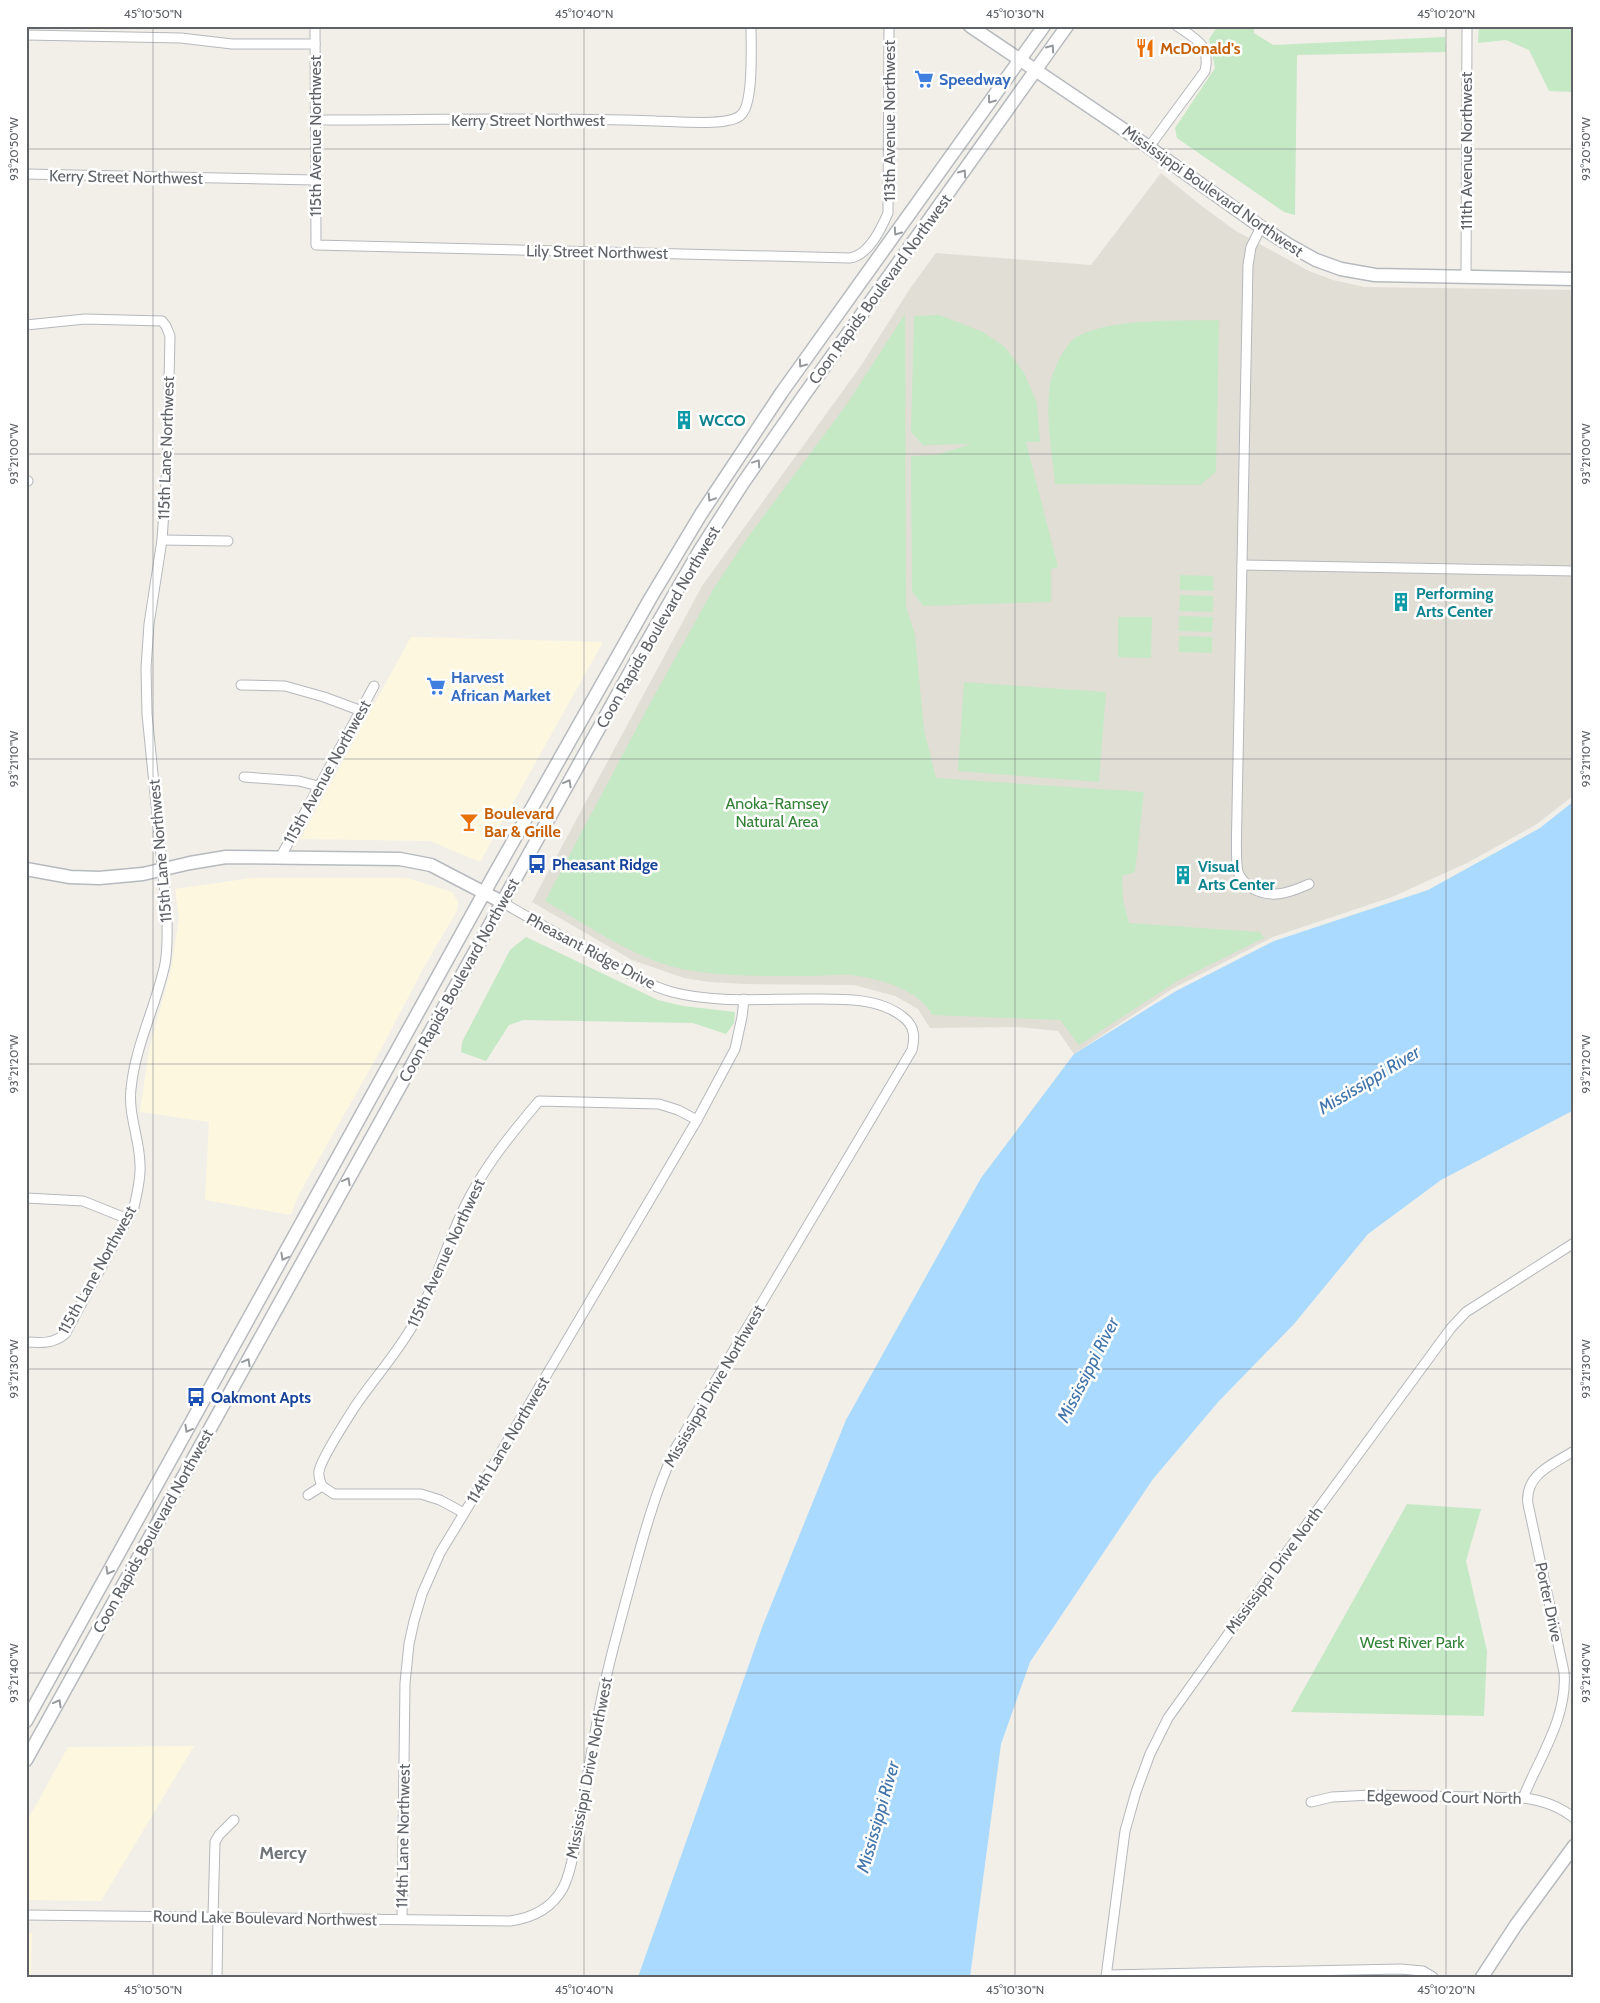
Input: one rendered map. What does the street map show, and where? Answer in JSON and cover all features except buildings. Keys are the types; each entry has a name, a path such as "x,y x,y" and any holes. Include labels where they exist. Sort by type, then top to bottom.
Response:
{"main road":[{"name":"Mississippi Boulevard Northwest","path":"970,26 1149,147 1261,227 1307,256 1341,269 1375,275 1574,279"},
{"name":"Coon Rapids Boulevard Northwest","path":"26,1721 485,893 650,599 701,514 782,392 1044,26"},
{"name":"Coon Rapids Boulevard Northwest","path":"26,1760 648,639 700,550 743,483 802,398 1067,26"},
{"name":"Pheasant Ridge Drive","path":"26,870 70,877 99,878 130,876 190,863 226,858 413,861 439,869 502,902"},
{"path":"1482,1977 1521,1917 1574,1846"}],"street":[{"name":"115th Avenue Northwest","path":"315,26 316,245"},
{"name":"Kerry Street Northwest","path":"315,120 649,120 721,122 741,116 747,108 751,64 751,26"},
{"name":"113th Avenue Northwest","path":"872,241 882,227 888,213 890,26"},
{"path":"1149,147 1205,71 1207,64 1207,57 1201,43 1177,26"},
{"name":"111th Avenue Northwest","path":"1466,277 1467,26"},
{"path":"26,35 181,38 232,44 315,44"},
{"name":"Kerry Street Northwest","path":"26,174 315,180"},
{"path":"1261,227 1250,247 1248,265 1237,810 1238,870 1243,881 1257,891 1266,894 1284,894 1309,884"},
{"name":"Lily Street Northwest","path":"316,245 850,258 861,253 872,241"},
{"name":"115th Lane Northwest","path":"26,325 84,319 162,321 170,336 167,467 162,540 149,624 146,668 147,714 167,914 165,963 140,1045 131,1090 132,1115 140,1164 134,1207 65,1334 57,1341 46,1343 26,1342"},
{"path":"162,540 228,541"},
{"path":"1242,565 1574,571"},
{"path":"241,685 286,686 359,710"},
{"name":"115th Avenue Northwest","path":"280,858 359,710 374,686"},
{"path":"244,777 299,782 318,786"},
{"name":"Pheasant Ridge Drive","path":"502,902 656,987 700,998 837,1000 875,1004 895,1012 908,1022 915,1036 912,1050"},
{"name":"114th Lane Northwest","path":"402,1919 404,1714 409,1644 418,1606 427,1581 464,1513 697,1120 735,1049 741,1024 744,998"},
{"name":"Mississippi Drive Northwest","path":"533,1915 554,1901 567,1879 581,1815 597,1719 611,1657 650,1514 675,1449 912,1050"},
{"name":"115th Avenue Northwest","path":"322,1486 319,1473 325,1459 354,1409 400,1346 417,1318 437,1278 458,1221 470,1195 505,1141 539,1101 659,1104 678,1110 697,1120"},
{"path":"26,1198 83,1200 128,1219"},
{"name":"Mississippi Drive North","path":"1107,1976 1125,1831 1136,1792 1150,1754 1171,1712 1306,1524 1451,1328 1466,1312 1574,1243"},
{"name":"Porter Drive","path":"1523,1798 1554,1728 1569,1685 1527,1496 1534,1477 1574,1451"},
{"path":"308,1495 322,1486 334,1494 421,1494 440,1500 464,1513"},
{"name":"Edgewood Court North","path":"1311,1802 1353,1796 1523,1798 1557,1806 1574,1818"},
{"path":"218,1977 214,1842 234,1820"},
{"name":"Round Lake Boulevard Northwest","path":"26,1915 510,1921 533,1915"},
{"path":"1107,1976 1400,1969 1423,1971 1433,1977"}],"shaded area":[{"path":"1161,173 1236,231 1309,271 1333,280 1364,287 1574,290 1574,795 1537,824 1467,863 1392,897 1273,937 1172,989 1074,1054 1058,1031 1019,1027 930,1028 918,1009 895,996 854,985 744,984 684,978 632,960 532,902 702,586 860,367 911,287 936,253 1091,265"},
{"path":"411,637 603,642 480,862 430,841 300,839"},
{"path":"252,878 407,878 452,892 458,902 457,911 424,967 379,1053 299,1194 291,1215 205,1200 209,1122 140,1112 149,1050 171,969 179,919 175,889"},
{"path":"194,1746 101,1901 26,1900 26,1823 68,1747"},
{"path":"26,1933 32,1933 31,1977 26,1977"}],"green space":[{"path":"1218,26 1254,26 1254,33 1273,45 1445,37 1446,52 1297,55 1295,215 1284,212 1177,138 1175,128 1215,68 1209,39"},
{"path":"1479,26 1574,26 1574,92 1549,91 1529,50 1506,40 1478,43"},
{"name":"Anoka-Ramsey Natural Area","path":"905,314 906,607 915,635 924,730 936,778 1144,792 1135,872 1122,876 1123,900 1129,923 1260,932 1264,938 1179,980 1079,1045 1060,1020 932,1015 918,998 897,986 873,979 845,975 733,975 669,966 614,942 545,901 648,707 714,588 748,537 847,404"},
{"path":"939,315 983,332 1005,347 1024,373 1037,403 1040,442 1026,442 1058,567 1051,569 1051,602 923,606 912,591 911,456 936,455 971,444 923,445 911,432 914,316"},
{"path":"1219,320 1216,472 1200,485 1055,484 1048,409 1050,384 1060,357 1073,339 1092,330 1127,323"},
{"path":"1180,575 1213,576 1213,591 1180,590"},
{"path":"1180,595 1213,596 1213,612 1179,611"},
{"path":"1179,616 1213,617 1212,632 1179,631"},
{"path":"1118,617 1152,617 1151,658 1118,657"},
{"path":"1179,636 1212,637 1212,653 1179,652"},
{"path":"964,682 1106,692 1099,782 958,771"},
{"path":"526,937 658,1000 683,1006 735,1012 734,1023 726,1034 693,1023 523,1020 509,1025 486,1061 461,1052 462,1042 510,950"},
{"name":"West River Park","path":"1407,1504 1481,1509 1466,1561 1487,1651 1484,1716 1291,1712"}],"water":[{"name":"Mississippi River","path":"1574,801 1574,1110 1441,1180 1368,1234 1294,1324 1219,1401 1153,1479 1030,1662 1001,1744 970,1977 638,1977 763,1625 846,1420 981,1178 1074,1054 1176,991 1274,941 1428,890 1540,828"}],"place":[{"name":"McDonald's","path":"1145,48"},
{"name":"Speedway","path":"924,79"},
{"name":"WCCO","path":"684,420"},
{"name":"Performing Arts Center","path":"1401,602"},
{"name":"Harvest African Market","path":"436,686"},
{"name":"Boulevard Bar & Grille","path":"469,822"},
{"name":"Pheasant Ridge","path":"537,864"},
{"name":"Visual Arts Center","path":"1183,875"},
{"name":"Oakmont Apts","path":"196,1397"}],"district":[{"name":"Mercy","path":"283,1853"}]}
